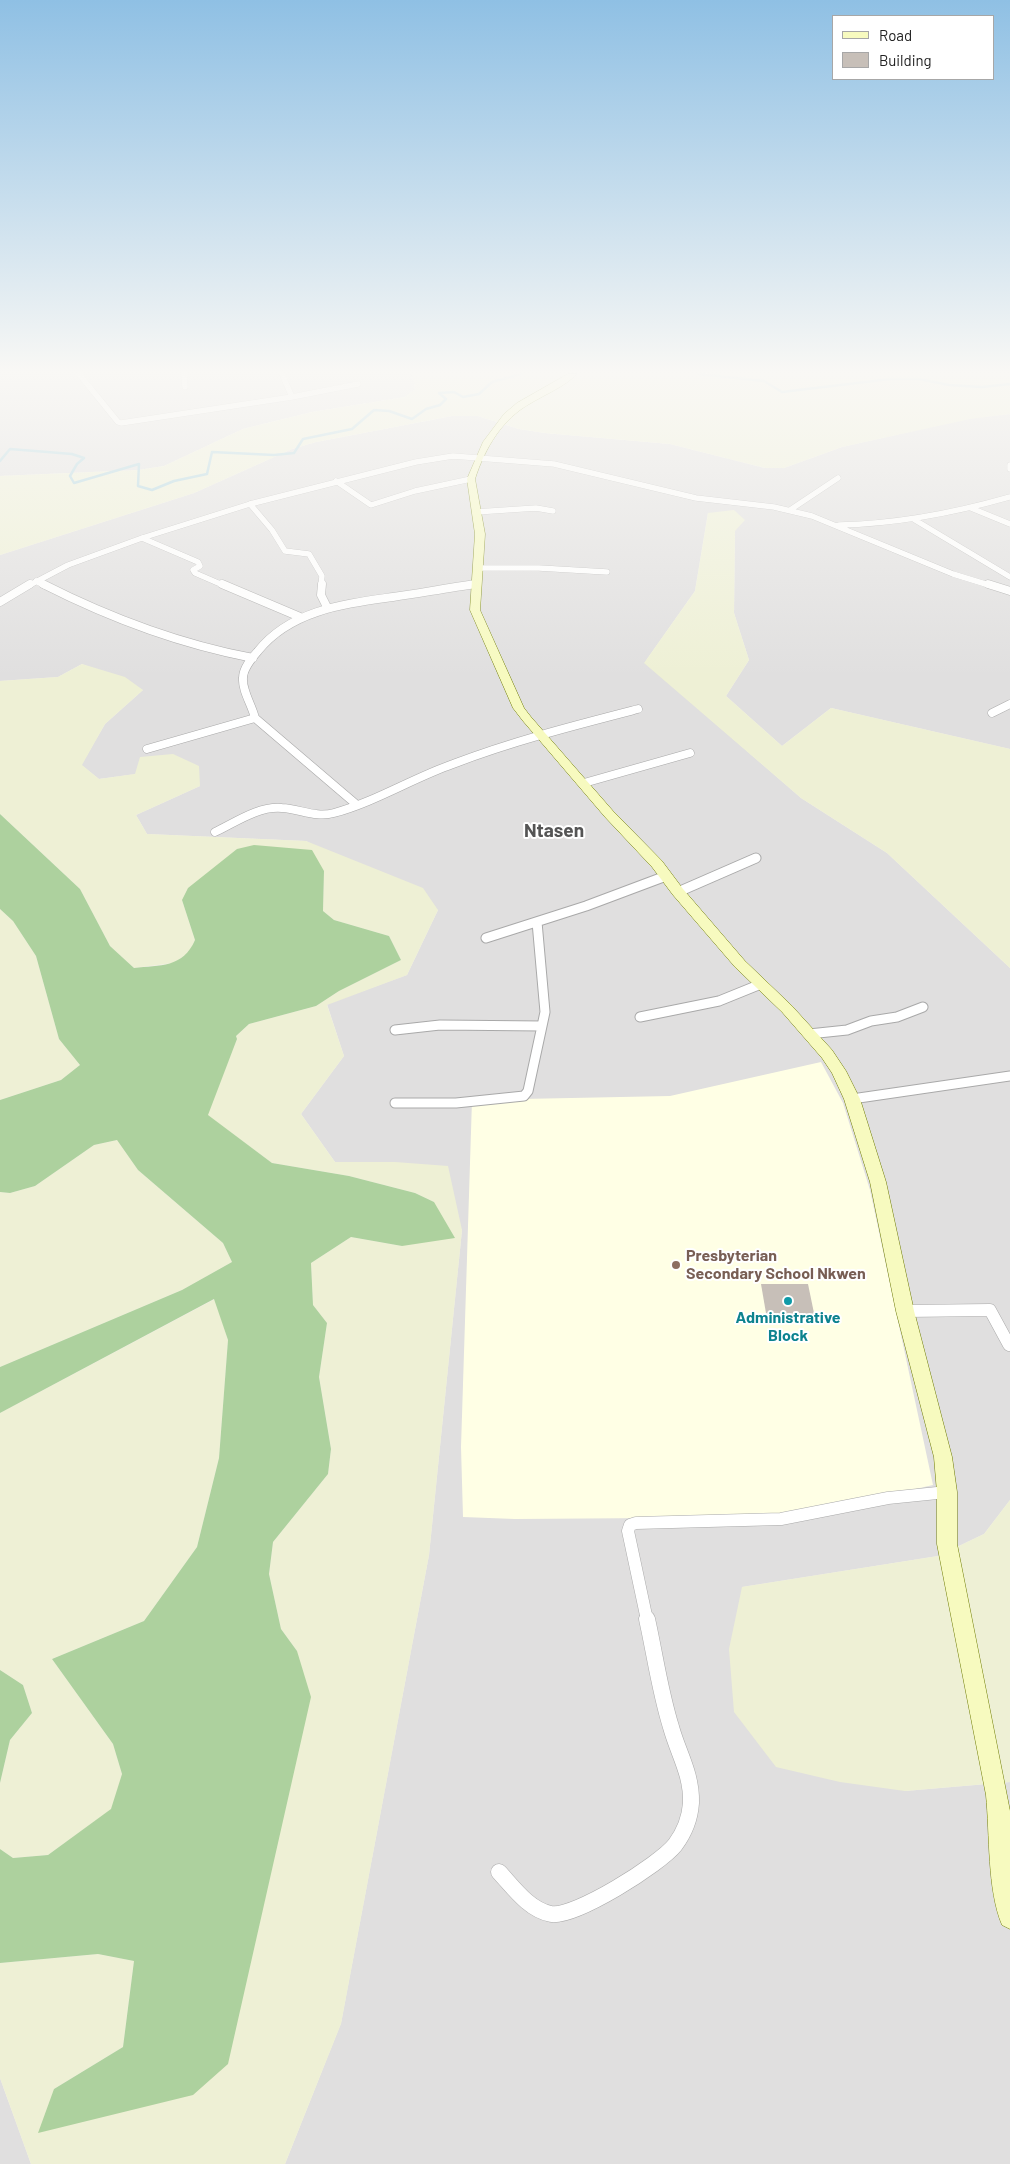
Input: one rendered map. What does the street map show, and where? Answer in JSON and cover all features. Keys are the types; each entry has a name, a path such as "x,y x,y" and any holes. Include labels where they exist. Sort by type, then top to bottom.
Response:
{"street":[{"path":"0,602 36,580 68,565 142,538 250,504 362,475"},
{"path":"472,475 471,479 480,534 478,584 474,604 477,616 519,708 740,964 809,1034 839,1071 852,1098 878,1182 905,1311 943,1457 947,1492 948,1544 997,1795 1001,1829 1003,1878 1010,1918"},
{"path":"600,475 696,498 790,510 833,525 953,574 1010,591"},
{"path":"790,510 838,478"},
{"path":"336,481 371,505 415,491 471,479"},
{"path":"833,525 880,525 915,520 971,508 1010,497"},
{"path":"250,504 272,530 286,551 309,554 322,576 321,595 327,607"},
{"path":"476,512 536,508 553,511"},
{"path":"971,508 1010,524"},
{"path":"915,520 1010,577"},
{"path":"142,538 198,562 200,566 193,570 194,572 300,617"},
{"path":"1001,572 1010,566"},
{"path":"479,568 538,568 607,572"},
{"path":"36,580 132,626 222,653 253,658"},
{"path":"357,805 255,718 243,675 261,647 280,629 300,617 327,607 478,584"},
{"path":"992,713 1010,704"},
{"path":"215,832 263,810 272,808 282,808 322,816 357,805 427,773 540,734 638,709"},
{"path":"147,749 255,718"},
{"path":"584,783 690,753"},
{"path":"678,892 756,858"},
{"path":"486,938 666,876"},
{"path":"395,1103 456,1103 524,1096 528,1090 545,1012 537,922"},
{"path":"640,1016 719,1001 761,984"},
{"path":"809,1034 847,1030 871,1021 911,1013 923,1007"},
{"path":"396,1030 440,1025 542,1026"},
{"path":"852,1098 1010,1076"},
{"path":"905,1311 990,1310 1009,1345"},
{"path":"500,1872 535,1907 550,1915 580,1910 642,1871 674,1846 686,1826 692,1802 690,1772 671,1728 628,1531 630,1525 636,1523 781,1520 888,1498 947,1492"}],"shaded area":[{"path":"234,475 1010,475 1010,749 831,708 782,746 726,696 749,660 734,613 735,531 708,513 695,591 645,662 801,798 887,853 1010,968 1010,1500 984,1534 938,1556 742,1587 905,1791 1010,1782 1010,2164 285,2164 341,2023 429,1555 462,1230 395,1162 335,1162 301,1114 344,1056 327,1004 407,975 438,910 306,841 147,834 136,815 200,786 136,774 99,779 81,765 105,724 143,690 82,664 58,677 0,681 0,555 194,493"},
{"path":"234,475 194,493 0,555 0,476"},
{"path":"734,510 745,520 735,531 734,613 749,660 726,696 782,746 831,708 1010,749 1010,968 887,853 801,798 644,663 695,591 708,513"},
{"path":"82,664 125,677 143,690 105,724 82,765 99,779 135,774 140,757 173,754 199,766 200,786 136,815 147,834 306,841 423,888 438,910 407,975 327,1005 344,1056 301,1114 335,1162 395,1162 448,1166 462,1230 429,1555 341,2024 285,2164 31,2164 0,2078 0,1963 98,1954 134,1961 123,2047 54,2089 193,2095 297,1651 281,1629 269,1574 273,1542 328,1474 331,1449 319,1377 327,1323 313,1305 311,1263 351,1237 402,1246 434,1202 415,1193 349,1176 272,1163 207,1115 237,1039 236,1036 249,1024 316,1006 339,991 401,960 389,936 334,920 323,911 324,871 182,900 195,940 189,953 173,963 134,968 110,946 80,889 0,814 0,681 58,677"},
{"path":"0,909 13,921 36,956 59,1039 80,1065 61,1080 0,1100"},
{"name":"Presbyterian Secondary School Nkwen","path":"821,1062 843,1103 870,1190 933,1485 791,1517 515,1519 463,1517 461,1447 472,1100 670,1096"},
{"path":"117,1140 138,1170 223,1243 232,1262 182,1290 0,1367 0,1192 10,1193 35,1186 94,1145"},
{"path":"215,1299 228,1340 219,1458 197,1547 144,1621 52,1659 113,1744 122,1774 112,1809 48,1855 13,1858 0,1849 0,1783 10,1740 32,1713 23,1685 0,1670 0,1413"},
{"path":"1010,1500 1010,1782 905,1791 840,1782 776,1767 734,1712 729,1649 742,1587 938,1556 984,1534"},
{"path":"0,2078 5,2092 31,2164 0,2164"}],"green space":[{"path":"0,814 80,889 110,946 134,968 162,965 184,956 195,940 182,900 188,888 237,849 254,845 312,850 324,871 323,911 334,920 389,936 401,960 339,991 316,1006 249,1024 236,1036 237,1039 208,1115 272,1163 349,1176 415,1193 434,1202 455,1238 402,1246 351,1237 311,1263 313,1305 327,1323 319,1377 331,1449 328,1474 273,1542 269,1574 281,1629 297,1651 311,1697 228,2064 193,2095 38,2133 54,2089 123,2047 134,1961 98,1954 0,1963 0,1849 13,1858 48,1855 111,1809 122,1774 113,1744 52,1659 144,1621 197,1547 219,1458 228,1340 214,1299 0,1413 0,1367 182,1290 232,1262 223,1243 138,1170 117,1140 94,1145 35,1186 10,1193 0,1192 0,1100 61,1080 80,1065 59,1039 36,956 13,921 0,909"},
{"path":"0,1670 23,1685 32,1713 10,1740 0,1783"}],"building":[{"name":"Administrative Block","path":"761,1284 808,1284 815,1318 767,1319"}],"waterway":[{"path":"71,475 74,483 101,475"},
{"path":"139,475 138,486 152,490 174,481 202,475"}],"place":[{"name":"Presbyterian Secondary School Nkwen","path":"676,1265"},
{"name":"Administrative Block","path":"788,1301"}],"district":[{"name":"Ntasen","path":"554,831"}]}
